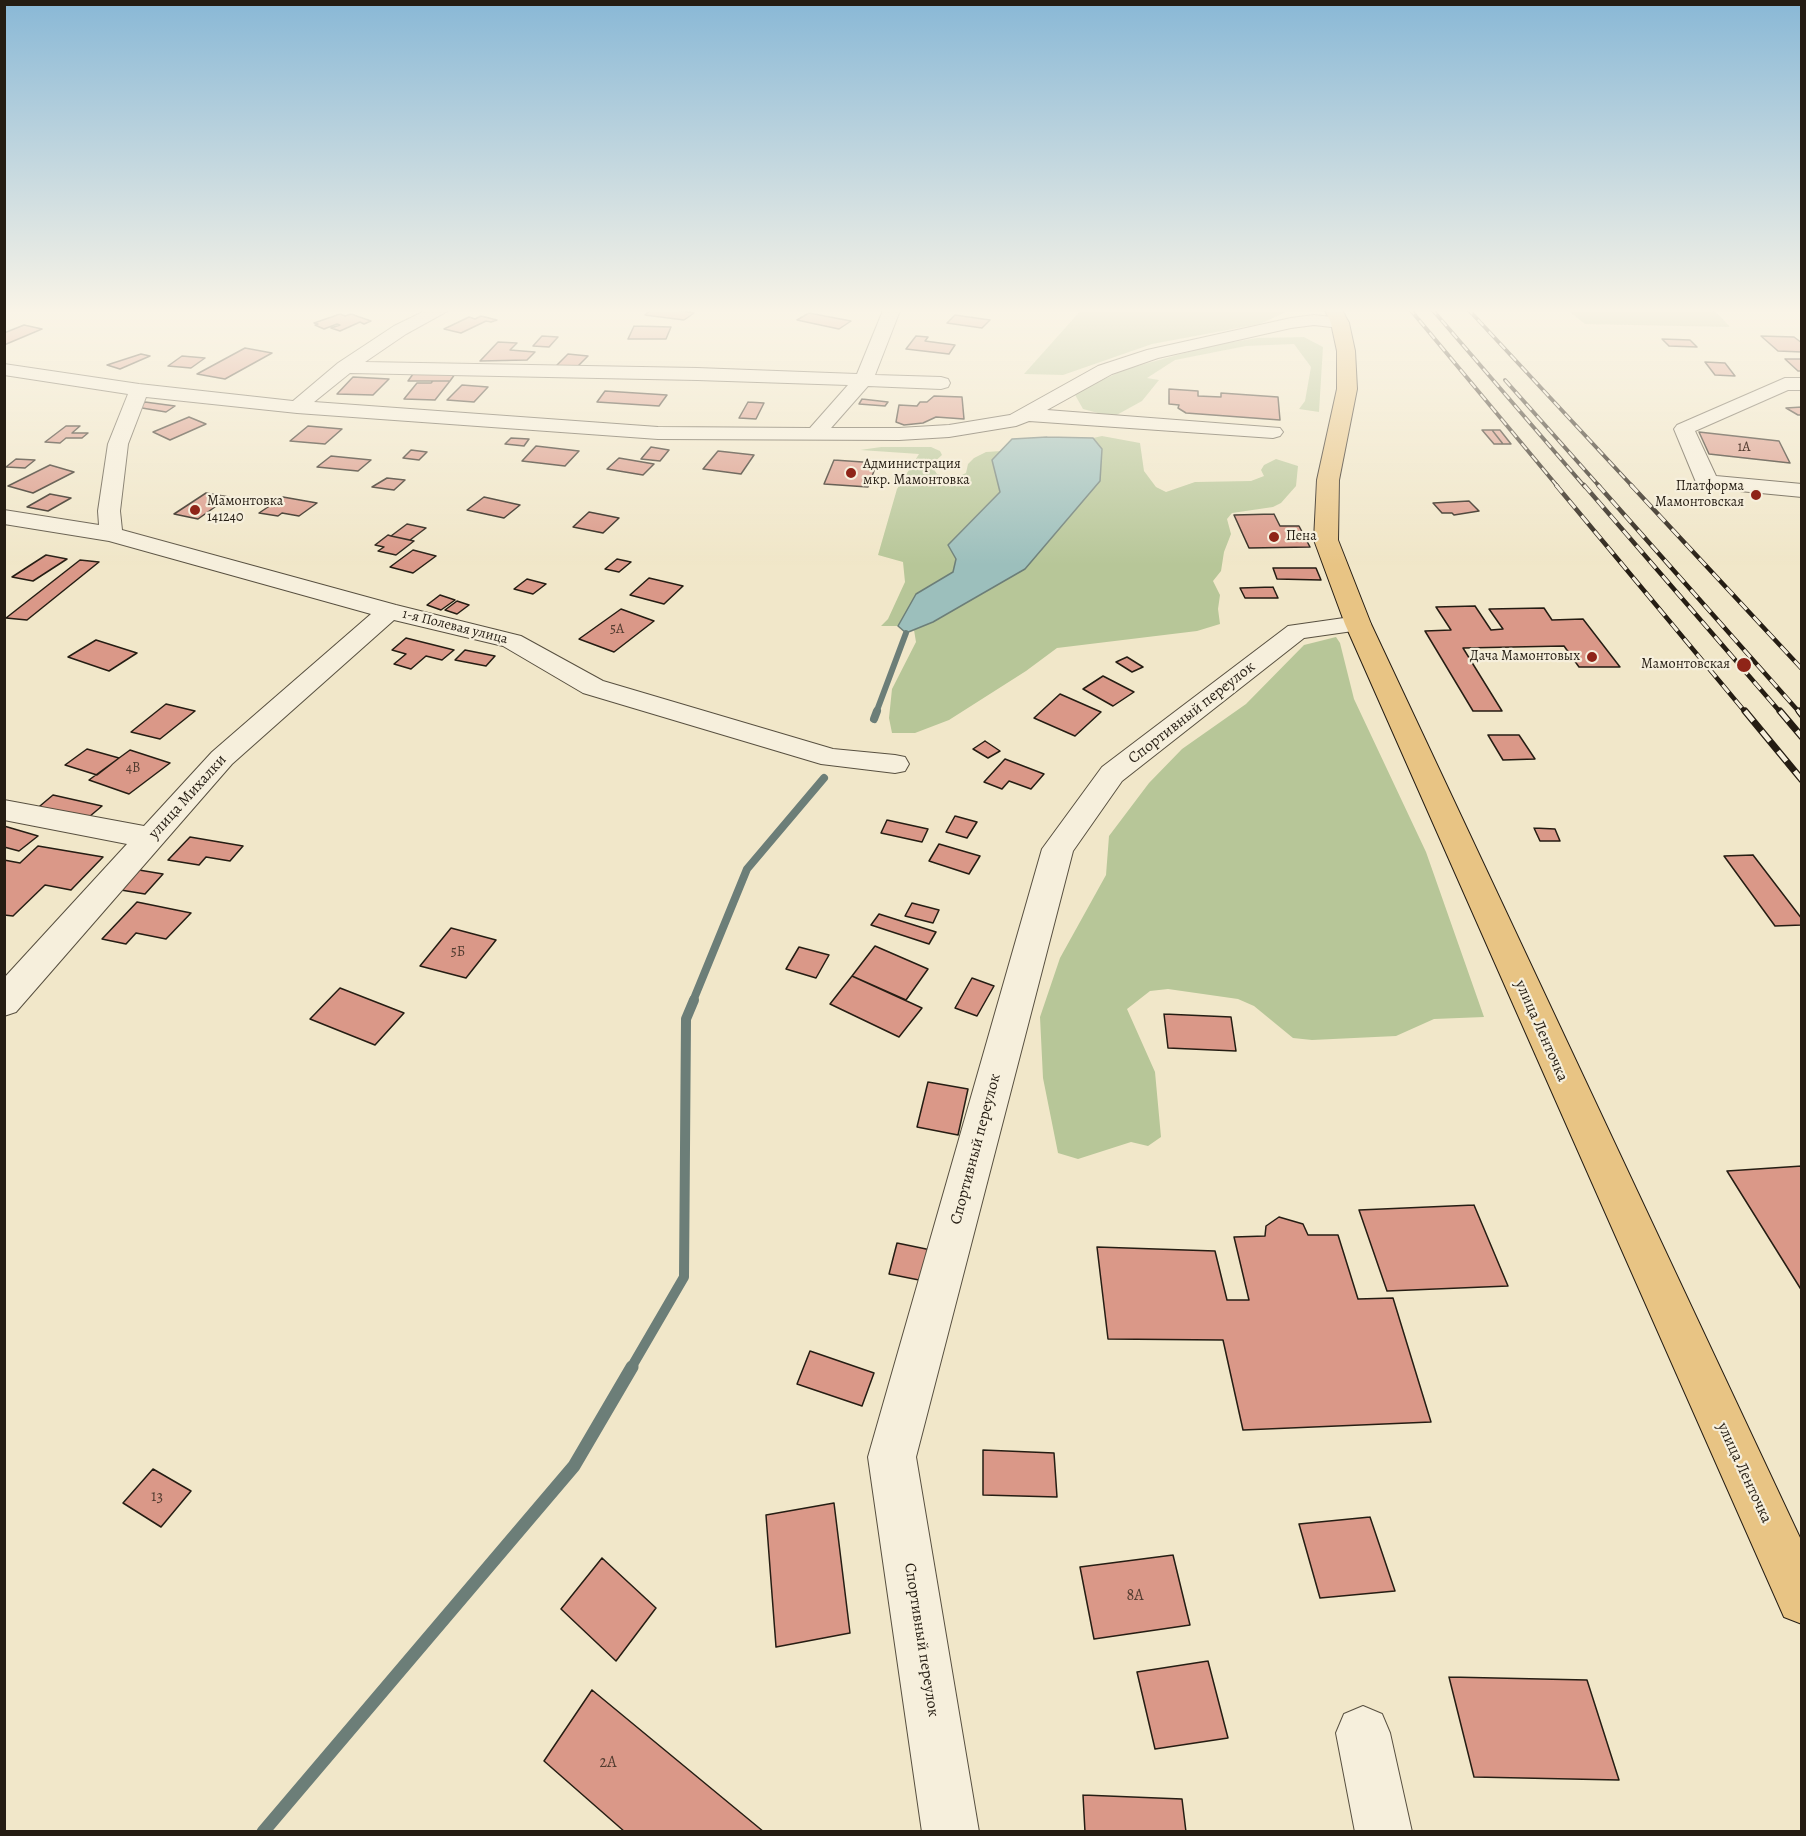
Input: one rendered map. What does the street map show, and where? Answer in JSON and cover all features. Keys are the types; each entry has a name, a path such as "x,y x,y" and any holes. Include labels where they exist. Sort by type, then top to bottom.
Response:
{"main road":[{"name":"улица Ленточка","path":"1346,394 1332,453 1326,506 1326,540 1358,624 1802,1599"}],"street":[{"path":"111,534 110,511 118,444 138,394"},
{"path":"175,394 297,406 658,433 814,435 899,434 949,431 1000,424 1029,415 1064,394"},
{"path":"297,406 312,394"},
{"path":"814,435 851,394"},
{"path":"1763,394 1684,429 1706,482 1802,491"},
{"path":"1029,415 1273,432"},
{"name":"1-я Полевая улица","path":"4,518 111,534 512,641 593,687 831,758 895,764"},
{"name":"улица Михалки","path":"4,1002 222,758 389,610"},
{"name":"Спортивный переулок","path":"951,1832 892,1457 1058,849 1112,774 1297,631 1358,624"},
{"path":"4,810 151,838"},
{"path":"1363,1733 1384,1832"}],"green space":[{"path":"1074,394 1148,394 1142,401 1113,417 1083,409"},
{"path":"1306,394 1320,394 1319,412 1299,409 1305,401"},
{"path":"1102,436 1140,443 1144,471 1156,487 1166,492 1195,482 1251,481 1264,476 1261,470 1264,465 1276,459 1298,466 1296,486 1281,503 1273,507 1232,513 1227,519 1231,534 1224,552 1221,571 1213,581 1220,595 1218,609 1220,624 1197,631 1057,648 1026,671 949,720 915,733 892,733 889,718 892,689 916,642 914,630 933,622 1025,569 1102,449 1093,438"},
{"path":"881,447 931,447 940,451 942,455 931,465 937,474 953,479 966,473 968,464 974,458 986,452 1001,451 992,460 1000,492 948,545 956,559 953,572 916,594 898,626 881,626 888,619 905,582 903,562 878,555 897,489 919,454 860,450"},
{"path":"1336,637 1340,643 1354,699 1426,852 1484,1017 1434,1019 1396,1036 1312,1040 1293,1038 1254,1006 1238,999 1168,989 1150,991 1127,1009 1155,1072 1161,1137 1148,1146 1131,1142 1078,1159 1058,1153 1043,1078 1040,1017 1060,958 1106,875 1109,836 1149,783 1182,749 1246,704 1304,645"}],"water":[{"path":"1093,438 1102,449 1100,481 1025,569 933,622 906,633 898,626 916,594 953,572 956,559 948,545 1000,492 992,460 1012,439"}],"building":[{"path":"337,394 374,394 373,395"},
{"path":"408,394 440,394 435,400 404,399"},
{"path":"453,394 482,394 474,402 447,400"},
{"path":"603,394 667,395 659,406 597,402"},
{"path":"1169,394 1198,394 1198,396 1221,397 1221,394 1231,394 1278,397 1280,420 1186,413 1178,408 1179,405 1169,404"},
{"path":"934,396 962,397 964,419 936,417 923,423 904,425 896,422 899,405 917,406 920,402 927,402"},
{"path":"862,399 888,402 885,406 859,404"},
{"path":"145,402 175,406 166,412 136,407"},
{"path":"748,402 764,403 756,419 739,418"},
{"path":"1802,407 1802,415 1786,408"},
{"path":"189,417 206,424 170,440 153,432"},
{"path":"66,426 80,426 72,433 88,433 82,438 66,438 60,443 45,442"},
{"path":"308,426 342,429 325,444 290,441"},
{"path":"1482,430 1492,430 1503,444 1494,444"},
{"path":"1492,430 1500,430 1511,444 1503,444"},
{"path":"1699,432 1779,441 1790,463 1709,454"},
{"path":"511,438 529,439 524,446 505,444"},
{"path":"536,446 579,451 565,466 522,461"},
{"path":"651,447 669,450 660,461 641,459"},
{"path":"411,450 427,452 419,460 403,458"},
{"path":"718,451 754,455 741,474 703,469"},
{"path":"331,456 371,460 358,471 317,467"},
{"path":"619,458 654,464 643,475 607,469"},
{"path":"16,459 35,460 25,468 6,467"},
{"name":"Администрация мкр. Мамонтовка","path":"834,460 877,463 868,487 824,484"},
{"path":"50,465 74,472 33,493 8,486"},
{"path":"387,478 405,480 394,490 372,487"},
{"path":"206,493 229,497 198,519 174,514"},
{"path":"50,494 71,498 48,511 27,507"},
{"path":"283,497 317,503 299,516 259,513"},
{"path":"484,497 520,505 504,518 467,510"},
{"path":"1469,501 1479,511 1454,515 1442,513 1433,503"},
{"path":"589,512 619,518 603,533 573,527"},
{"name":"Пена","path":"1274,514 1280,526 1299,526 1310,547 1249,548 1234,515"},
{"path":"407,524 426,528 410,540 391,536"},
{"path":"388,535 414,541 396,555 378,551 384,547 375,545"},
{"path":"413,550 436,556 413,573 390,567"},
{"path":"46,555 67,559 33,581 12,577"},
{"path":"617,559 631,562 619,572 605,569"},
{"path":"80,560 99,562 27,620 6,618"},
{"path":"1273,568 1316,568 1321,580 1277,579"},
{"path":"649,578 683,586 664,604 630,595"},
{"path":"527,579 546,584 533,594 514,589"},
{"path":"1273,587 1278,598 1245,598 1240,588"},
{"path":"440,595 455,600 441,610 427,605"},
{"path":"457,601 469,605 457,614 445,610"},
{"name":"Дача Мамонтовых","path":"1475,606 1491,630 1503,629 1489,609 1544,608 1552,620 1583,619 1620,667 1579,667 1564,646 1463,648 1502,711 1473,711 1425,631 1451,630 1436,607"},
{"path":"621,609 654,621 614,652 579,639"},
{"path":"406,638 454,650 442,660 426,656 411,669 394,664 406,654 392,650"},
{"path":"96,640 137,653 109,671 68,657"},
{"path":"465,650 495,656 486,666 455,660"},
{"path":"1127,657 1143,667 1132,672 1116,662"},
{"path":"1103,676 1134,692 1113,706 1083,689"},
{"path":"1060,694 1101,712 1075,736 1034,718"},
{"path":"166,704 195,711 160,739 131,732"},
{"path":"1488,735 1519,735 1535,759 1503,760"},
{"path":"985,741 1000,751 988,758 973,749"},
{"path":"87,749 119,758 97,775 65,765"},
{"path":"130,750 170,763 129,794 89,780"},
{"path":"1005,759 1044,774 1031,789 1009,781 1002,789 984,782"},
{"path":"53,795 102,806 83,822 34,811"},
{"path":"955,816 977,822 967,838 946,832"},
{"path":"887,820 928,829 922,842 881,833"},
{"path":"4,826 38,836 19,851 4,847"},
{"path":"1534,828 1555,829 1560,841 1540,841"},
{"path":"190,837 243,846 230,861 206,857 199,865 168,860"},
{"path":"939,844 980,856 969,874 929,861"},
{"path":"38,846 103,857 71,890 45,885 13,916 4,915 4,860 20,863"},
{"path":"1753,855 1802,919 1802,925 1775,926 1724,856"},
{"path":"133,869 163,874 145,894 115,889"},
{"path":"137,902 191,913 166,939 136,933 126,944 102,939"},
{"path":"912,903 939,910 933,923 905,916"},
{"path":"879,914 936,932 929,944 871,925"},
{"path":"451,928 496,940 466,978 420,966"},
{"path":"875,946 928,969 906,1000 852,976"},
{"path":"799,947 829,955 816,978 786,969"},
{"path":"852,976 922,1008 899,1037 830,1004"},
{"path":"972,978 994,986 977,1016 955,1008"},
{"path":"340,988 404,1013 375,1045 310,1019"},
{"path":"1164,1014 1231,1017 1236,1051 1168,1048"},
{"path":"928,1082 968,1089 958,1135 917,1127"},
{"path":"1802,1166 1802,1291 1727,1171"},
{"path":"1474,1205 1508,1286 1387,1291 1359,1210"},
{"path":"1279,1217 1303,1224 1308,1235 1338,1235 1358,1299 1393,1298 1431,1422 1243,1430 1223,1340 1108,1339 1097,1247 1215,1251 1227,1300 1249,1300 1234,1237 1265,1236 1266,1226"},
{"path":"897,1243 931,1250 924,1281 889,1274"},
{"path":"810,1351 874,1373 862,1406 797,1384"},
{"path":"983,1450 1054,1453 1057,1497 983,1495"},
{"path":"153,1469 191,1491 161,1527 123,1503"},
{"path":"834,1503 850,1633 776,1647 766,1515"},
{"path":"1370,1517 1395,1591 1320,1598 1299,1524"},
{"path":"1173,1555 1190,1625 1094,1639 1080,1567"},
{"path":"602,1558 656,1608 616,1661 561,1609"},
{"path":"1208,1661 1228,1738 1155,1749 1137,1672"},
{"path":"1449,1677 1587,1680 1619,1780 1474,1777"},
{"path":"592,1690 764,1832 625,1832 544,1761"},
{"path":"1083,1795 1182,1799 1186,1832 1085,1832"}],"waterway":[{"path":"876,713 906,633"},
{"path":"874,719 877,711"},
{"path":"693,1001 747,869 824,778"},
{"path":"631,1368 684,1277 686,1019 694,1000"},
{"path":"263,1832 574,1466 632,1367"}],"railway":[{"path":"1480,394 1558,487"},
{"path":"1505,394 1585,487"},
{"path":"1517,394 1600,487"},
{"path":"1546,394 1633,487"},
{"path":"1556,485 1746,713"},
{"path":"1584,485 1781,713"},
{"path":"1598,485 1800,713"},
{"path":"1631,485 1802,669"},
{"path":"1745,711 1802,780"},
{"path":"1780,711 1802,737"},
{"path":"1799,711 1802,715"}],"place":[{"name":"Администрация мкр. Мамонтовка","path":"851,473"},
{"name":"Платформа Мамонтовская","path":"1756,495"},
{"name":"Мамонтовка 141240","path":"195,510"},
{"name":"Пена","path":"1274,537"},
{"name":"Дача Мамонтовых","path":"1592,657"},
{"name":"Мамонтовская","path":"1744,665"}]}
